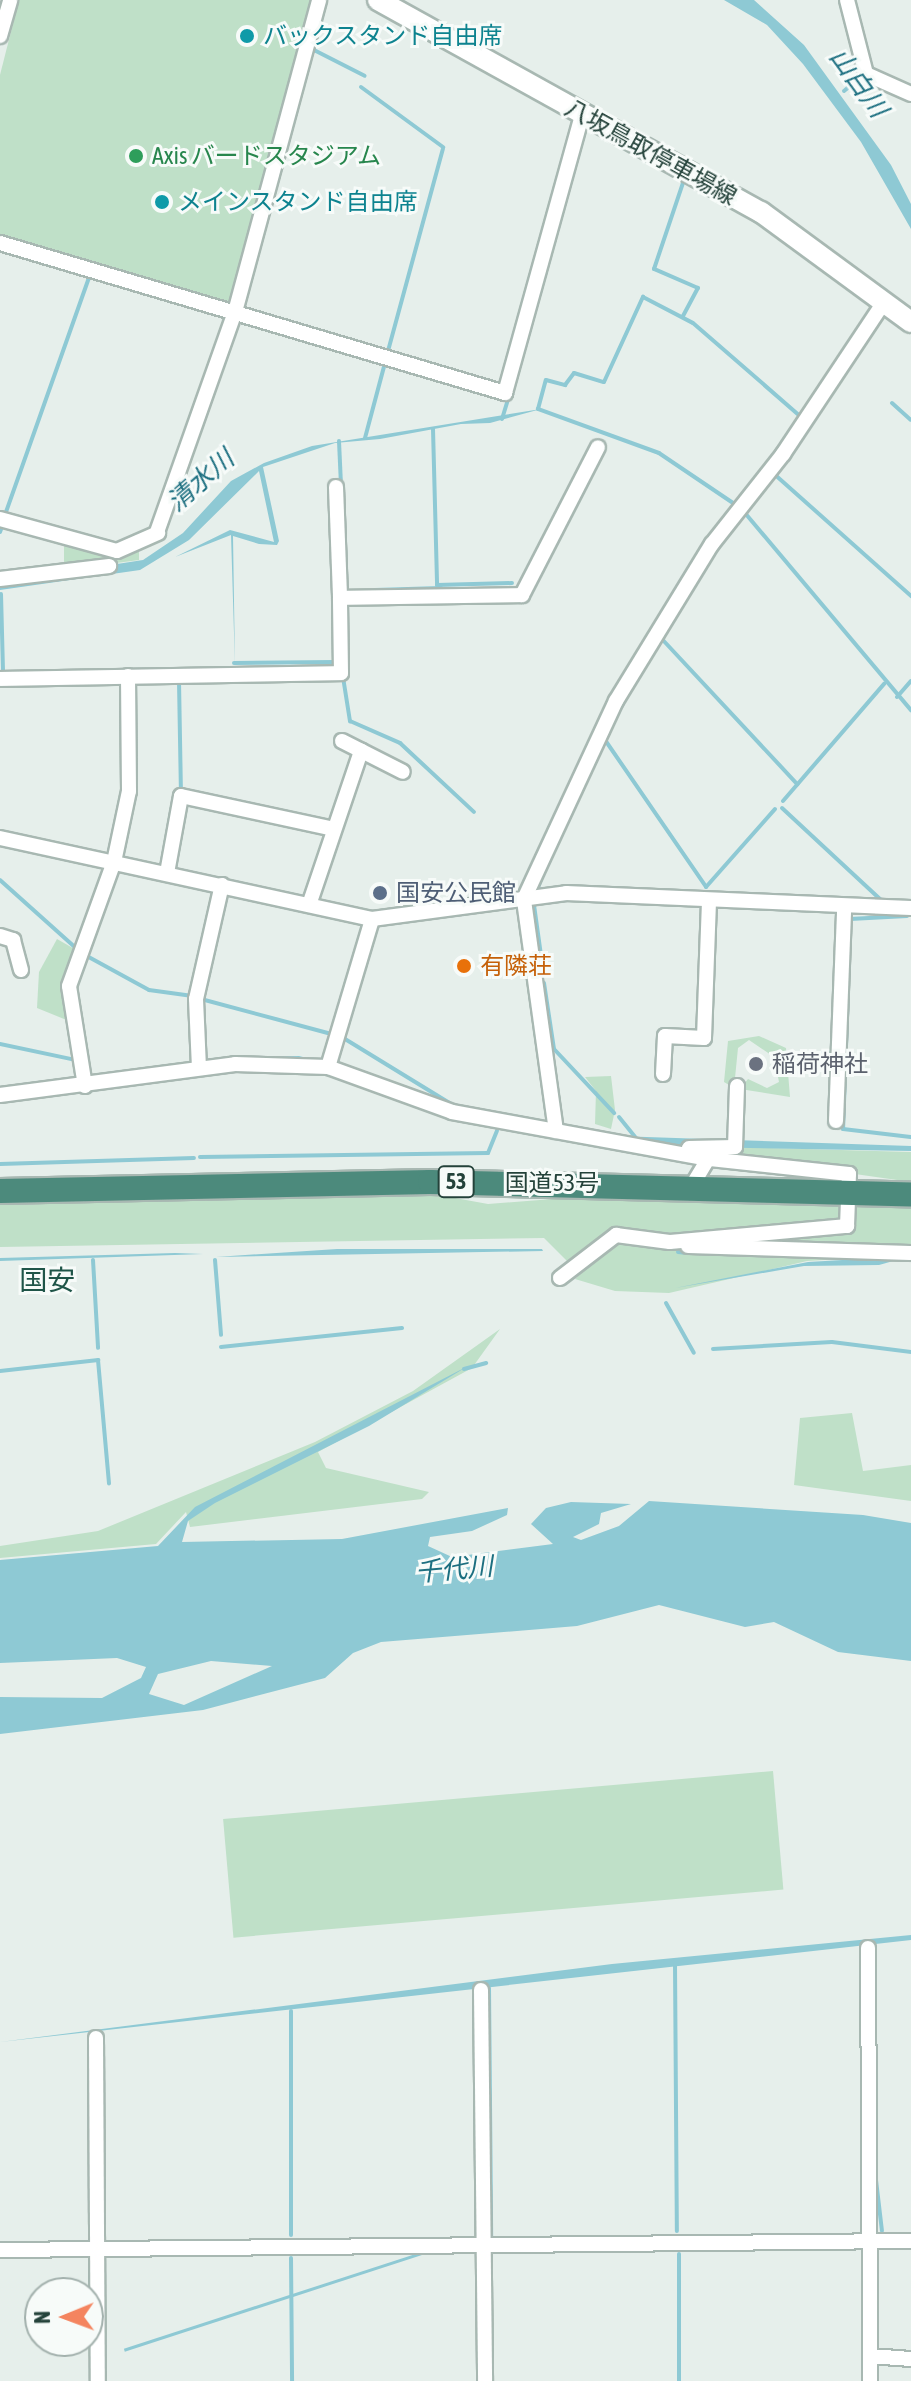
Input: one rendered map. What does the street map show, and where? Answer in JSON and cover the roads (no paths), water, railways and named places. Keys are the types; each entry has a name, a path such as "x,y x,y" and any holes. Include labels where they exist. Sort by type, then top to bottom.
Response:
{"highway":[{"name":"国道53号","path":"0,1191 693,1184 911,1195"}],"main road":[{"name":"八坂鳥取停車場線","path":"378,0 582,116 761,212 910,319"}],"street":[{"path":"0,36 10,0"},
{"path":"0,519 117,551 157,533 235,312 319,0"},
{"path":"847,0 866,74 911,94"},
{"path":"0,243 505,393 582,116"},
{"path":"556,1131 524,899 616,701 712,544 783,454 884,302"},
{"path":"340,598 522,595 598,447"},
{"path":"0,679 341,673 336,487"},
{"path":"0,579 109,566"},
{"path":"85,1086 69,986 114,862 129,791 128,676"},
{"path":"342,741 403,772"},
{"path":"309,905 361,751"},
{"path":"167,873 181,796 333,829"},
{"path":"0,838 372,919 566,893 844,908 911,908"},
{"path":"199,1068 196,999 222,885"},
{"path":"663,1074 665,1036 704,1038 709,901"},
{"path":"836,1121 844,908"},
{"path":"328,1067 372,919"},
{"path":"0,936 13,940 21,970"},
{"path":"0,1095 85,1086 199,1068 328,1067 452,1112 708,1159 849,1174 847,1226 670,1242"},
{"path":"644,1145 735,1147 737,1086"},
{"path":"693,1184 708,1159"},
{"path":"560,1278 616,1235 670,1242 911,1253"},
{"path":"868,1948 870,2381"},
{"path":"481,1990 485,2381"},
{"path":"96,2038 98,2381"},
{"path":"0,2250 911,2241"},
{"path":"870,2356 911,2359"}],"water":[{"path":"724,0 754,0 804,45 891,165 911,204 911,229 861,142 803,64 767,25"},
{"path":"541,409 490,423 461,424 380,439 335,443 263,467 279,541 277,545 259,544 233,536 235,666 231,535 175,557 230,530 274,542 259,471 189,540 140,570 0,590 0,582 143,560 183,533 231,481 264,463 312,446"},
{"path":"299,1056 374,1075 463,1109 613,1135 483,1116 325,1064 109,1075 212,1058"},
{"path":"617,1136 911,1146 911,1151 693,1147"},
{"path":"337,1249 542,1249 543,1251 216,1257"},
{"path":"203,1254 0,1261 0,1258"},
{"path":"911,1256 879,1265 804,1266 675,1288 808,1262"},
{"name":"千代川","path":"468,1366 369,1426 215,1503 188,1521 182,1542 342,1539 508,1508 507,1515 472,1531 430,1537 428,1546 452,1557 553,1544 531,1524 546,1508 571,1502 631,1504 601,1513 599,1524 573,1537 581,1540 619,1526 649,1501 863,1515 911,1523 911,1661 838,1652 774,1622 745,1627 659,1605 577,1626 381,1642 353,1653 325,1678 203,1710 0,1734 0,1697 102,1698 141,1678 146,1667 117,1658 0,1663 0,1560 158,1546 195,1507","holes":["211,1661 272,1666 184,1705 149,1694 158,1674"]},
{"path":"911,1935 911,1940 0,2042 612,1964"},
{"path":"471,2236 472,2239 125,2352 124,2349"}],"waterway":[{"path":"312,49 365,76"},
{"name":"山白川","path":"844,91 850,86"},
{"path":"361,87 443,147"},
{"path":"388,351 443,149"},
{"path":"683,316 698,288 654,269 684,180"},
{"path":"6,512 89,277"},
{"path":"736,505 659,453 538,409 546,380 565,385 574,373 604,382 643,297 693,323 800,416 780,446"},
{"path":"365,438 385,363"},
{"path":"502,419 509,396"},
{"path":"892,403 911,420"},
{"path":"433,429 437,585 512,583"},
{"path":"339,441 341,485"},
{"path":"773,473 911,596"},
{"path":"745,513 911,710"},
{"path":"0,532 3,524"},
{"path":"375,590 441,588"},
{"path":"1,594 3,672"},
{"path":"661,638 797,784"},
{"path":"234,663 335,662"},
{"path":"343,677 350,721 400,743 474,812"},
{"path":"179,681 181,791"},
{"path":"897,697 911,681"},
{"path":"783,801 884,684"},
{"path":"603,737 706,887 775,809"},
{"path":"782,808 882,901"},
{"path":"537,890 543,874"},
{"path":"0,880 77,949"},
{"path":"534,905 543,970"},
{"path":"850,919 907,916"},
{"path":"85,955 149,990 193,996"},
{"path":"544,983 554,1049 614,1113"},
{"path":"848,988 843,1129 911,1137"},
{"path":"201,999 332,1034"},
{"path":"345,1039 451,1104"},
{"path":"0,1044 76,1060"},
{"path":"790,1053 832,1053"},
{"path":"619,1117 635,1137"},
{"path":"200,1157 488,1153 497,1131"},
{"path":"0,1164 194,1158"},
{"path":"678,1252 688,1253"},
{"path":"93,1260 98,1348"},
{"path":"215,1260 221,1335"},
{"path":"666,1303 694,1353"},
{"path":"221,1347 402,1328"},
{"path":"713,1349 832,1342 911,1352"},
{"path":"0,1371 98,1360 109,1484"},
{"path":"464,1369 486,1363"},
{"path":"675,1964 677,2231"},
{"path":"489,1988 491,2238"},
{"path":"291,2011 291,2235"},
{"path":"876,2180 882,2231"},
{"path":"679,2254 679,2381"},
{"path":"291,2258 292,2381"}],"place":[{"name":"バックスタンド自由席","path":"247,36"},
{"name":"Axis バードスタジアム","path":"136,156"},
{"name":"メインスタンド自由席","path":"162,202"},
{"name":"国安公民館","path":"380,893"},
{"name":"有隣荘","path":"464,966"},
{"name":"稲荷神社","path":"756,1064"}],"district":[{"name":"国安","path":"47,1280"}],"water label":[{"name":"清水川","path":"201,481"}]}
